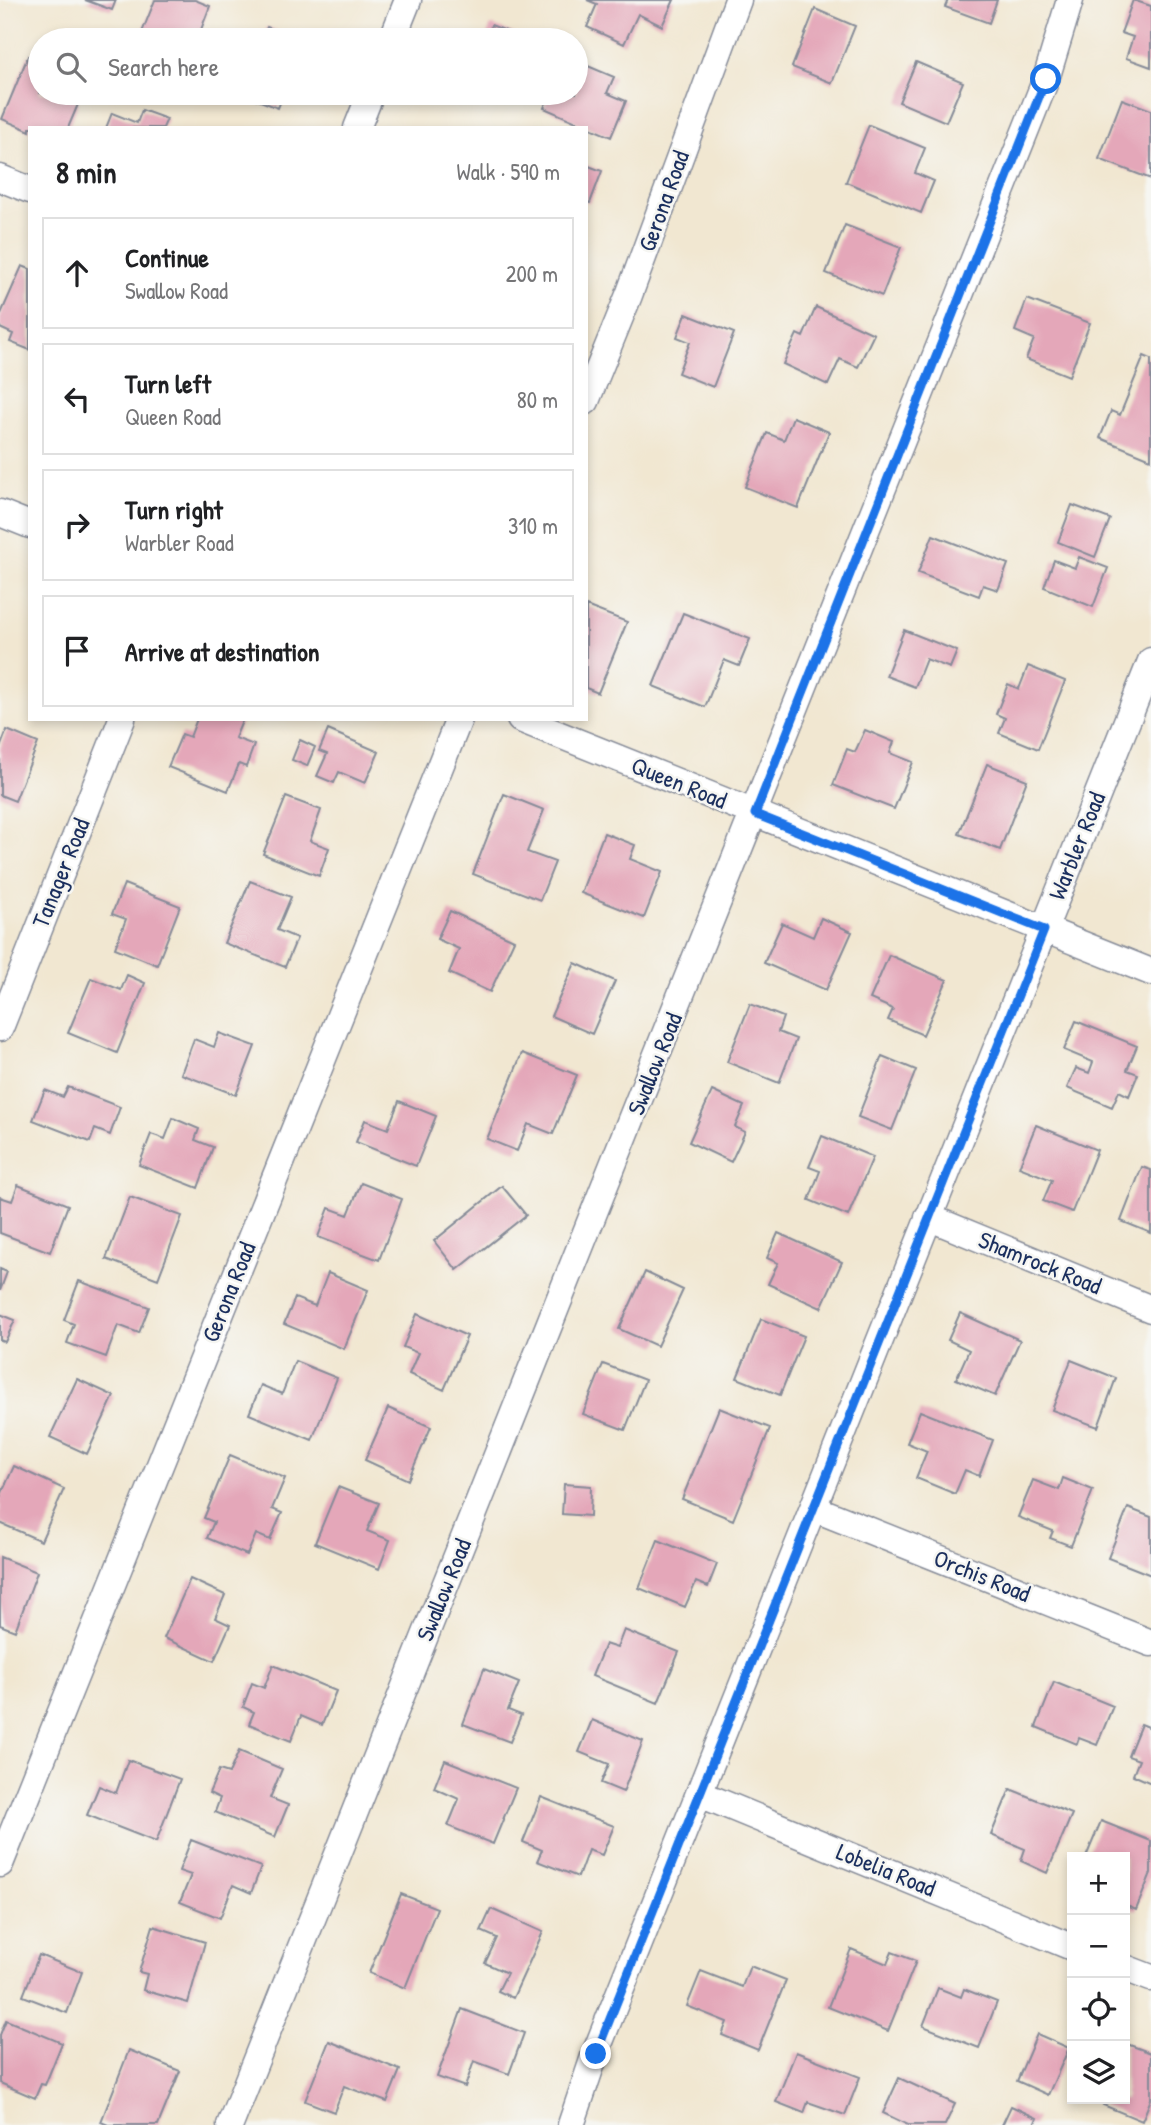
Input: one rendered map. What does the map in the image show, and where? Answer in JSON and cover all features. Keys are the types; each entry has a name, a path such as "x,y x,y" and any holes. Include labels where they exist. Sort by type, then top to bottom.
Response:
{"street":[{"name":"Gerona Road","path":"588,396 629,295 738,0"},
{"name":"Swallow Road","path":"230,2125 1046,79 1070,0"},
{"path":"395,28 401,2"},
{"path":"358,126 366,105"},
{"path":"0,178 28,189"},
{"path":"0,513 28,524"},
{"name":"Warbler Road","path":"571,2125 596,2054 1151,661"},
{"name":"Tanager Road","path":"0,1028 10,974 121,721"},
{"name":"Gerona Road","path":"0,1864 119,1575 219,1317 458,721"},
{"name":"Queen Road","path":"525,721 1151,972"},
{"name":"Shamrock Road","path":"929,1217 1151,1309"},
{"name":"Orchis Road","path":"813,1508 1151,1643"},
{"name":"Lobelia Road","path":"700,1794 1067,1945"},
{"path":"1130,1970 1151,1978"}],"building":[{"path":"85,0 116,0 112,10"},
{"path":"155,0 195,0 210,6 202,28 144,28"},
{"path":"587,0 674,0 662,26 638,14 624,44 587,27 597,4"},
{"path":"948,0 997,0 989,23 945,7"},
{"path":"1133,0 1151,6 1151,67 1126,58 1133,37 1121,33"},
{"path":"815,9 855,26 832,83 792,67"},
{"path":"28,56 28,105 78,105 69,126 28,126 28,130 2,119"},
{"path":"916,62 963,82 946,122 899,102"},
{"path":"588,66 614,77 607,93 626,101 611,137 544,108 545,105 588,105"},
{"path":"1122,99 1151,110 1151,179 1099,159"},
{"path":"142,110 167,119 164,126 107,126 112,113 137,123"},
{"path":"869,125 925,148 915,173 934,181 921,213 846,182"},
{"path":"588,166 602,171 588,202"},
{"path":"845,225 901,247 882,296 826,273"},
{"path":"22,266 28,268 28,349 10,342 13,334 0,328 0,316"},
{"path":"1027,299 1090,323 1069,376 1026,359 1034,339 1015,331"},
{"path":"816,307 874,334 858,367 840,359 828,385 783,364 797,334 803,337"},
{"path":"686,314 734,333 713,387 678,373 690,342 677,337"},
{"path":"1144,356 1151,359 1151,459 1100,438 1111,411 1120,415"},
{"path":"793,417 829,432 798,508 745,487 767,433 784,440"},
{"path":"1072,505 1110,519 1095,557 1058,542"},
{"path":"933,535 1008,564 998,590 983,585 979,596 918,573"},
{"path":"1079,557 1108,568 1093,607 1044,587 1054,560 1075,568"},
{"path":"588,607 627,622 598,693 588,689"},
{"path":"683,613 750,639 739,666 724,660 705,707 653,686"},
{"path":"904,630 957,651 950,668 926,659 915,687 886,676"},
{"path":"1028,666 1065,681 1038,749 999,733 1005,718 996,714 1008,684 1019,689"},
{"path":"196,721 242,721 235,738 254,745 246,767 239,764 228,791 168,767 182,734 190,737"},
{"path":"7,730 38,743 15,801 0,795 0,748"},
{"path":"328,730 379,752 365,783 339,772 334,783 317,776 327,754 319,751"},
{"path":"865,730 894,742 890,753 913,762 894,809 833,785 847,749 855,752"},
{"path":"300,740 315,747 307,766 292,760"},
{"path":"987,764 1027,780 1000,850 959,834"},
{"path":"504,794 544,810 527,852 555,862 540,900 473,874"},
{"path":"286,797 321,810 310,841 329,848 319,876 263,854"},
{"path":"604,833 635,845 630,859 662,872 644,918 581,893"},
{"path":"250,881 291,897 277,930 297,938 285,967 224,943"},
{"path":"124,884 180,906 157,965 115,948 126,919 112,914"},
{"path":"450,911 514,940 490,992 449,973 459,949 437,939"},
{"path":"821,918 852,932 826,990 764,963 782,923 813,937"},
{"path":"889,955 947,980 923,1035 888,1020 893,1009 870,999"},
{"path":"575,963 615,981 592,1034 551,1016"},
{"path":"127,975 145,983 117,1053 68,1033 91,978 121,990"},
{"path":"750,1004 783,1017 778,1032 796,1039 779,1083 727,1062"},
{"path":"1076,1021 1137,1046 1127,1070 1138,1074 1129,1096 1119,1091 1112,1107 1067,1088 1076,1068 1089,1073 1093,1062 1064,1050"},
{"path":"219,1033 255,1046 236,1095 181,1074 194,1039 214,1047"},
{"path":"522,1053 577,1075 553,1134 528,1124 517,1151 487,1139"},
{"path":"882,1056 916,1070 892,1130 858,1117"},
{"path":"68,1087 120,1107 110,1135 95,1129 90,1142 33,1120 45,1090 63,1097"},
{"path":"712,1091 744,1106 735,1127 745,1132 731,1162 689,1142"},
{"path":"399,1101 436,1116 416,1166 356,1142 365,1120 388,1129"},
{"path":"173,1118 199,1129 195,1140 213,1147 198,1188 139,1165 151,1134 165,1139"},
{"path":"1036,1125 1097,1150 1072,1212 1043,1201 1052,1180 1019,1167"},
{"path":"822,1136 873,1157 848,1216 809,1200 820,1171 809,1167"},
{"path":"1142,1167 1151,1170 1151,1233 1121,1221"},
{"path":"361,1183 402,1199 379,1260 318,1237 329,1208 348,1215"},
{"path":"18,1185 68,1205 50,1252 0,1233 0,1197 12,1201"},
{"path":"502,1186 526,1215 457,1270 434,1241"},
{"path":"130,1197 182,1216 158,1279 106,1259"},
{"path":"778,1233 842,1262 821,1308 768,1284 778,1263 767,1258"},
{"path":"0,1269 7,1272 0,1291"},
{"path":"645,1272 683,1290 657,1346 619,1329"},
{"path":"328,1273 368,1290 344,1349 284,1324 295,1298 315,1306"},
{"path":"79,1281 149,1307 139,1333 118,1325 106,1357 67,1343 74,1324 64,1320"},
{"path":"960,1313 1020,1340 995,1396 956,1379 969,1350 948,1340"},
{"path":"0,1314 15,1320 5,1342 0,1340"},
{"path":"417,1314 467,1336 444,1390 409,1374 418,1353 403,1347"},
{"path":"761,1319 804,1336 780,1395 737,1378"},
{"path":"1071,1360 1116,1378 1098,1427 1052,1410"},
{"path":"295,1361 337,1378 312,1440 249,1414 261,1385 282,1394"},
{"path":"603,1364 645,1380 625,1430 583,1414"},
{"path":"77,1379 114,1396 87,1454 50,1437"},
{"path":"388,1408 431,1427 408,1480 365,1460"},
{"path":"719,1408 770,1428 733,1520 682,1499"},
{"path":"920,1411 993,1440 979,1476 965,1470 955,1494 916,1478 927,1451 907,1443"},
{"path":"230,1455 285,1478 272,1509 282,1513 270,1540 256,1534 247,1555 207,1538 214,1522 204,1518"},
{"path":"14,1466 64,1489 41,1541 0,1523 0,1497"},
{"path":"1063,1478 1093,1490 1071,1546 1050,1538 1053,1531 1018,1517 1033,1480 1059,1490"},
{"path":"564,1484 591,1486 590,1516 562,1514"},
{"path":"338,1487 379,1503 367,1531 390,1540 379,1569 315,1543"},
{"path":"1128,1508 1151,1517 1151,1575 1108,1558"},
{"path":"658,1540 717,1564 708,1587 696,1582 685,1607 639,1588"},
{"path":"0,1557 37,1572 15,1631 0,1625"},
{"path":"190,1579 225,1595 215,1618 230,1625 214,1661 164,1638"},
{"path":"624,1630 679,1652 658,1703 592,1676 605,1644 617,1648"},
{"path":"273,1665 336,1691 322,1725 301,1716 291,1741 249,1724 254,1712 243,1707 252,1683 264,1688"},
{"path":"484,1669 519,1683 508,1710 521,1715 510,1742 463,1724"},
{"path":"1054,1682 1113,1706 1097,1745 1079,1738 1077,1744 1036,1727"},
{"path":"592,1720 643,1741 623,1792 601,1783 609,1764 579,1752"},
{"path":"1141,1724 1151,1728 1151,1783 1133,1775 1139,1760 1128,1756"},
{"path":"239,1751 282,1769 270,1798 288,1805 275,1837 215,1812 220,1798 209,1793 219,1770 229,1773"},
{"path":"128,1760 180,1779 156,1842 87,1815 99,1786 116,1793"},
{"path":"445,1760 516,1788 493,1844 448,1826 459,1799 434,1788"},
{"path":"1010,1789 1072,1814 1047,1873 1021,1861 1025,1849 991,1835"},
{"path":"541,1797 614,1826 602,1855 588,1850 578,1877 537,1861 542,1850 523,1842"},
{"path":"1101,1821 1151,1841 1151,1873 1136,1910 1130,1907 1130,1852 1088,1852"},
{"path":"191,1840 261,1867 251,1893 233,1885 220,1918 180,1902 191,1875 179,1871"},
{"path":"401,1894 437,1908 405,1988 369,1973"},
{"path":"491,1909 543,1932 513,1998 498,1991 507,1973 485,1963 497,1938 481,1931"},
{"path":"153,1926 205,1942 188,2003 143,1990 147,1974 139,1972"},
{"path":"851,1949 887,1964 892,1952 916,1961 888,2031 828,2007"},
{"path":"39,1955 82,1972 67,2013 23,1996"},
{"path":"750,1966 786,1980 758,2050 722,2035 727,2022 687,2006 701,1971 742,1987"},
{"path":"938,1988 961,1997 964,1989 997,2002 979,2048 923,2026"},
{"path":"462,2009 524,2033 509,2074 474,2061 465,2087 437,2077"},
{"path":"6,2020 62,2043 45,2085 41,2084 35,2098 0,2083 0,2035"},
{"path":"1037,2034 1067,2047 1048,2095 1017,2081"},
{"path":"329,2041 400,2070 387,2102 344,2086 334,2112 305,2101"},
{"path":"1130,2045 1151,2053 1151,2099 1142,2121 1103,2105 1130,2104"},
{"path":"129,2050 180,2071 158,2125 108,2125 101,2122"},
{"path":"796,2052 860,2077 845,2115 808,2102 804,2113 776,2102"},
{"path":"899,2078 955,2104 945,2125 908,2125 883,2113"},
{"path":"1011,2106 1037,2118 1034,2125 1002,2125"}],"route":[{"path":"596,2054 1044,930 755,814 1046,79"}]}
